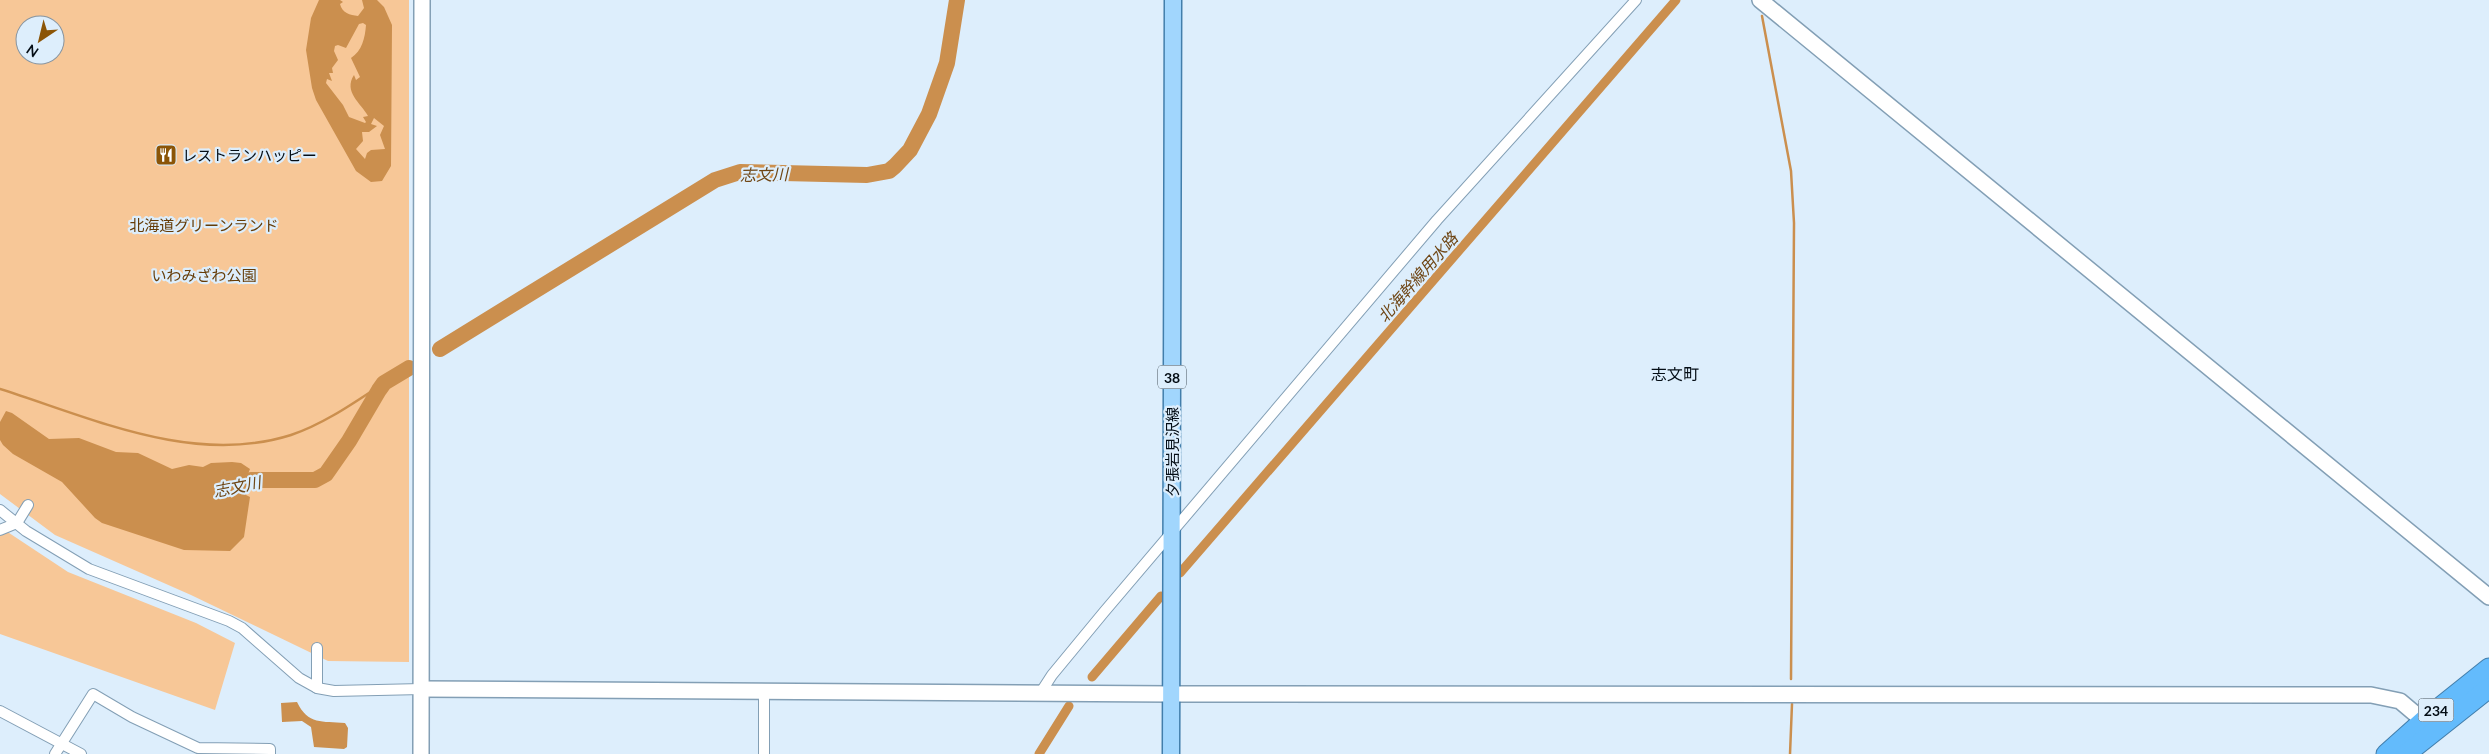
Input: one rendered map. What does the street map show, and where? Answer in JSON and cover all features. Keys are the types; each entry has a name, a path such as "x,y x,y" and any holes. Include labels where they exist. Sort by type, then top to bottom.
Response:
{"highway":[{"name":"234","path":"2406,754 2429,725 2489,668"},
{"name":"234","path":"2386,754 2489,688"}],"main road":[{"name":"夕張岩見沢線","path":"1171,754 1173,0"}],"street":[{"path":"421,754 422,0"},
{"path":"1041,692 1052,675 1104,612 1437,220 1636,0"},
{"path":"1760,0 2489,597"},
{"path":"0,530 17,524 28,505"},
{"path":"0,510 48,545 89,569 229,621 247,632 299,678 317,688 334,691 422,689 1171,694 2371,695 2400,701 2429,725"},
{"path":"317,648 317,688"},
{"path":"764,691 764,754"},
{"path":"54,754 93,694 132,716 198,748 270,749 270,754"},
{"path":"0,711 81,754"}],"green space":[{"name":"北海道グリーンランド","path":"0,0 409,0 409,662 328,661 191,595 55,535 0,494"},
{"path":"0,527 68,572 196,623 235,643 215,710 0,634"}],"water":[{"path":"319,0 340,0 343,2 340,4 344,11 358,16 364,8 362,0 377,0 384,7 392,25 391,166 382,181 371,182 356,171 316,100 312,88 306,50 311,18","holes":["363,23 366,25 362,44 358,52 351,58 360,77 356,80 354,75 351,87 354,97 368,116 363,117 365,123 349,117 343,105 326,83 327,79 332,81 329,73 333,73 332,68 338,60 334,51 335,46 338,45 346,48 359,24","374,118 384,126 380,135 385,149 371,150 367,153 365,159 356,149 363,141 362,132 369,132 377,126 371,124"]},
{"path":"6,411 12,413 49,439 79,438 116,452 138,453 172,469 189,465 203,467 211,463 241,463 250,469 248,474 253,475 249,487 246,488 246,495 250,497 244,537 230,551 184,550 102,523 95,518 62,482 13,454 3,445 0,440 0,422"},
{"path":"297,702 306,715 311,718 323,722 345,723 348,728 347,747 344,749 314,747 311,727 302,721 282,722 281,703"}],"waterway":[{"name":"志文川","path":"440,349 715,180 740,172 867,175 889,171 910,150 929,114 947,63 957,0"},
{"name":"北海幹線用水路","path":"1180,573 1676,0"},
{"path":"1762,16 1791,171 1794,223 1791,679"},
{"name":"志文川","path":"231,488 251,480 315,480 326,474 349,441 384,383 409,368"},
{"path":"0,389 143,434 180,442 217,445 254,443 291,435 327,419 384,383"},
{"name":"北海幹線用水路","path":"1092,677 1161,596"},
{"path":"1790,754 1792,704"},
{"name":"北海幹線用水路","path":"1039,754 1069,706"}],"place":[{"name":"レストランハッピー","path":"166,155"}],"district":[{"name":"志文町","path":"1675,373"}],"park label":[{"name":"いわみざわ公園","path":"204,275"}]}
